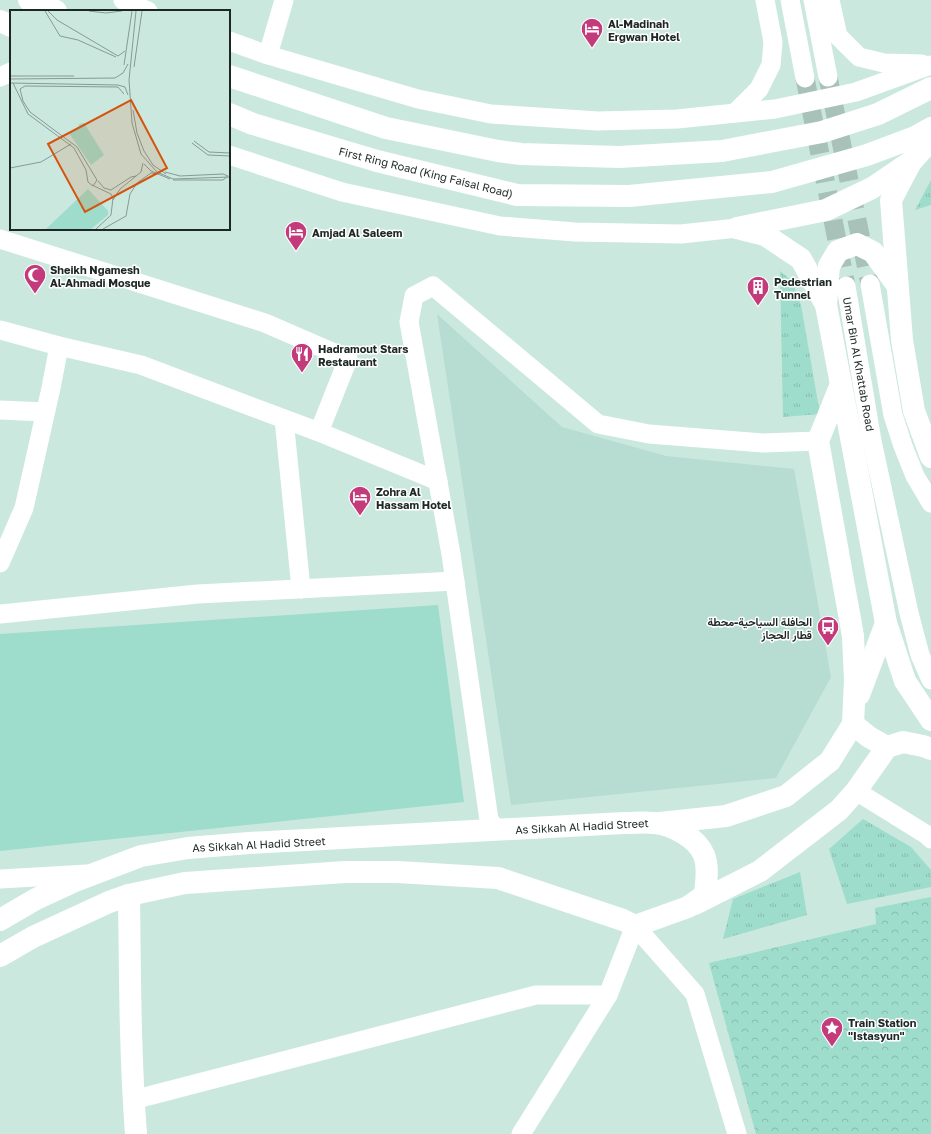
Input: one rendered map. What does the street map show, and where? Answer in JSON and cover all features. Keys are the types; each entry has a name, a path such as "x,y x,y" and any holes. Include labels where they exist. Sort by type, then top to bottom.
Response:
{"main road":[{"path":"29,0 54,10"},
{"path":"0,21 10,26"},
{"path":"0,27 10,30"},
{"path":"230,76 386,128 498,151 521,154 620,158 722,151 822,132 878,114 931,88"},
{"name":"First Ring Road (King Faisal Road)","path":"230,114 253,124 377,161 517,195 629,196 772,182 867,155 915,137 931,128"},
{"path":"931,140 910,162 891,200 902,340 914,411 931,457"},
{"path":"737,228 826,210 872,188 931,148"},
{"path":"737,228 765,235 801,259 826,305"},
{"path":"897,285 873,252 857,244 838,251 829,266 826,305 886,623 905,681 931,720"},
{"path":"842,384 818,441 853,636 853,717 869,737 887,747"},
{"path":"655,823 726,816 786,796 830,761 853,717 886,623"},
{"path":"688,907 760,871 839,810 856,791 887,747 904,742 931,749"},
{"name":"As Sikkah Al Hadid Street","path":"0,920 36,899 75,881 141,856 188,848 250,843 624,823 655,823 678,830 696,842 704,855 707,871 705,895 688,907 635,926"},
{"path":"0,956 33,937 109,902 129,895 185,883 345,872 457,874 498,878 623,920 635,926"},
{"path":"129,895 133,1100 136,1134"}],"street":[{"path":"60,10 62,0"},
{"path":"123,0 144,10"},
{"path":"268,55 284,0"},
{"path":"735,113 759,89 771,65 773,42 765,0"},
{"path":"790,0 805,78"},
{"path":"812,0 828,77"},
{"path":"830,0 838,36 859,57 884,63 931,64"},
{"path":"230,41 268,55 418,100 491,114 598,121 677,119 776,109 856,92 931,64"},
{"path":"0,77 10,72"},
{"path":"0,77 10,82"},
{"path":"230,155 342,192 500,226 575,232 681,234 737,228"},
{"path":"0,239 265,323 348,359 319,432"},
{"path":"870,284 893,415 915,476 931,503"},
{"path":"497,830 489,820 455,581 409,322 414,296 433,286 598,424 649,434 763,444 818,441"},
{"name":"Umar Bin Al Khattab Road","path":"846,286 872,441 909,613 920,655 931,680"},
{"path":"0,330 59,346 141,365 319,432 438,482"},
{"path":"0,564 4,542 24,508 59,346"},
{"path":"0,410 45,412"},
{"path":"284,419 301,589"},
{"path":"0,614 198,594 455,581"},
{"path":"856,791 927,835 931,840"},
{"path":"0,879 96,873"},
{"path":"520,1134 608,995 635,926 695,994 737,1134"},
{"path":"133,1100 536,995 608,995"}],"shaded area":[{"path":"437,314 562,427 666,456 794,469 831,677 776,778 511,805"}],"green space":[{"path":"931,180 931,205 915,210"},
{"path":"780,271 792,281 801,305 820,414 783,417"},
{"path":"438,605 464,802 0,851 0,634"},
{"path":"863,819 911,847 931,870 931,887 847,904 829,849"},
{"path":"800,872 807,915 723,939 733,899"},
{"name":"Train Station \"Istasyun\"","path":"931,897 931,1134 756,1134 709,963 876,924 875,908"}],"tunnel":[{"path":"828,77 870,284"},
{"path":"805,78 846,286"}],"place":[{"name":"Al-Madinah Ergwan Hotel","path":"592,48"},
{"name":"Amjad Al Saleem","path":"296,252"},
{"name":"Sheikh Ngamesh Al-Ahmadi Mosque","path":"35,294"},
{"name":"Pedestrian Tunnel","path":"758,306"},
{"name":"Hadramout Stars Restaurant","path":"302,374"},
{"name":"Zohra Al Hassam Hotel","path":"360,516"},
{"name":"الحافلة السياحية-محطة قطار الحجاز","path":"828,646"},
{"name":"Train Station \"Istasyun\"","path":"832,1048"}]}
